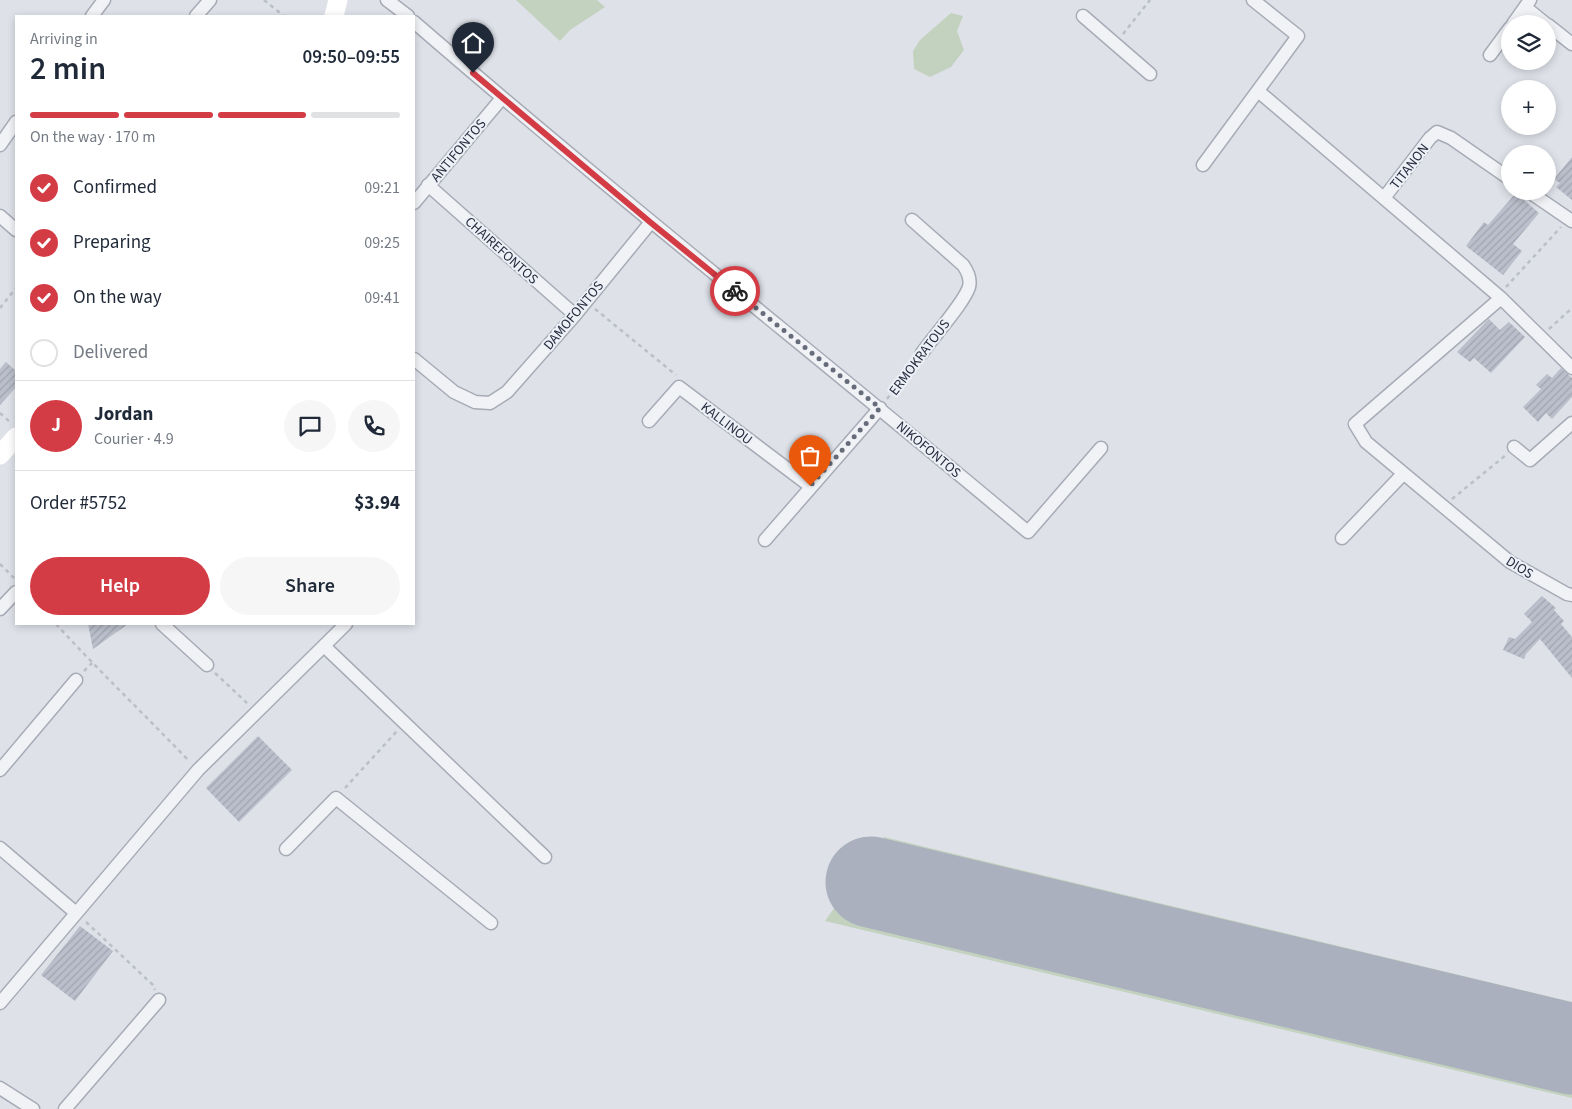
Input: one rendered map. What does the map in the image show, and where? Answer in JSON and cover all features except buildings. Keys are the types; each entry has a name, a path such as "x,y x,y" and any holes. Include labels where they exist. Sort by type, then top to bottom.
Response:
{"main road":[{"path":"334,15 338,0"},
{"path":"0,455 15,438"}],"street":[{"path":"93,15 104,0"},
{"path":"197,15 210,0"},
{"path":"387,0 407,15"},
{"path":"1204,165 1298,36 1253,0"},
{"path":"1520,15 1528,4 1538,15"},
{"path":"1082,16 1150,74"},
{"name":"NIKOFONTOS","path":"415,23 650,222 880,408 1028,532 1101,448"},
{"path":"1556,31 1572,44"},
{"path":"1490,55 1501,40"},
{"path":"1258,91 1499,297 1572,368"},
{"name":"ANTIFONTOS","path":"415,202 502,98"},
{"path":"0,145 15,123"},
{"name":"TITANON","path":"1384,198 1430,138 1437,132 1450,138 1501,173"},
{"name":"CHAIREFONTOS","path":"428,185 575,315"},
{"path":"1541,200 1570,220"},
{"path":"0,216 15,229"},
{"name":"ERMOKRATOUS","path":"912,220 963,265 968,272 970,281 964,297 922,352"},
{"name":"DAMOFONTOS","path":"415,360 454,392 475,402 490,403 507,392 586,302 650,222"},
{"name":"DIOS","path":"1499,297 1356,424 1366,442 1510,562 1572,595"},
{"path":"649,421 679,387"},
{"name":"KALLINOU","path":"679,387 810,486"},
{"name":"ERMOKRATOUS","path":"765,540 810,486 880,408"},
{"path":"1514,448 1530,460 1572,423"},
{"path":"1342,538 1403,474"},
{"path":"0,608 15,593"},
{"path":"163,625 207,665"},
{"path":"0,1003 198,770 345,625"},
{"path":"324,646 545,857"},
{"path":"0,770 76,680"},
{"path":"286,849 336,798 491,923"},
{"path":"0,848 76,913"},
{"path":"65,1109 160,1000"},
{"path":"0,1088 32,1109"}],"path":[{"path":"264,0 283,15"},
{"path":"1115,43 1150,0"},
{"path":"1499,297 1570,220"},
{"path":"0,308 15,289"},
{"path":"586,302 677,375 679,387"},
{"path":"1541,337 1572,308"},
{"name":"ERMOKRATOUS","path":"880,408 922,352"},
{"path":"0,413 15,426"},
{"path":"1443,507 1514,448"},
{"path":"0,564 15,580"},
{"path":"57,625 198,770"},
{"path":"207,665 258,712"},
{"path":"336,798 405,723"},
{"path":"76,913 153,986 160,1000"}],"green space":[{"path":"516,0 597,0 605,7 570,30 560,41"},
{"path":"951,13 963,16 957,31 964,50 951,67 930,77 914,69 913,51 920,40"},
{"path":"884,837 1572,1002 1572,1026 873,860 845,903 1572,1074 1572,1098 825,921"}],"runway":[{"path":"871,882 1572,1049"}],"way so far":[{"path":"735,291 880,408 810,486"}],"route":[{"path":"473,73 735,291"}]}
